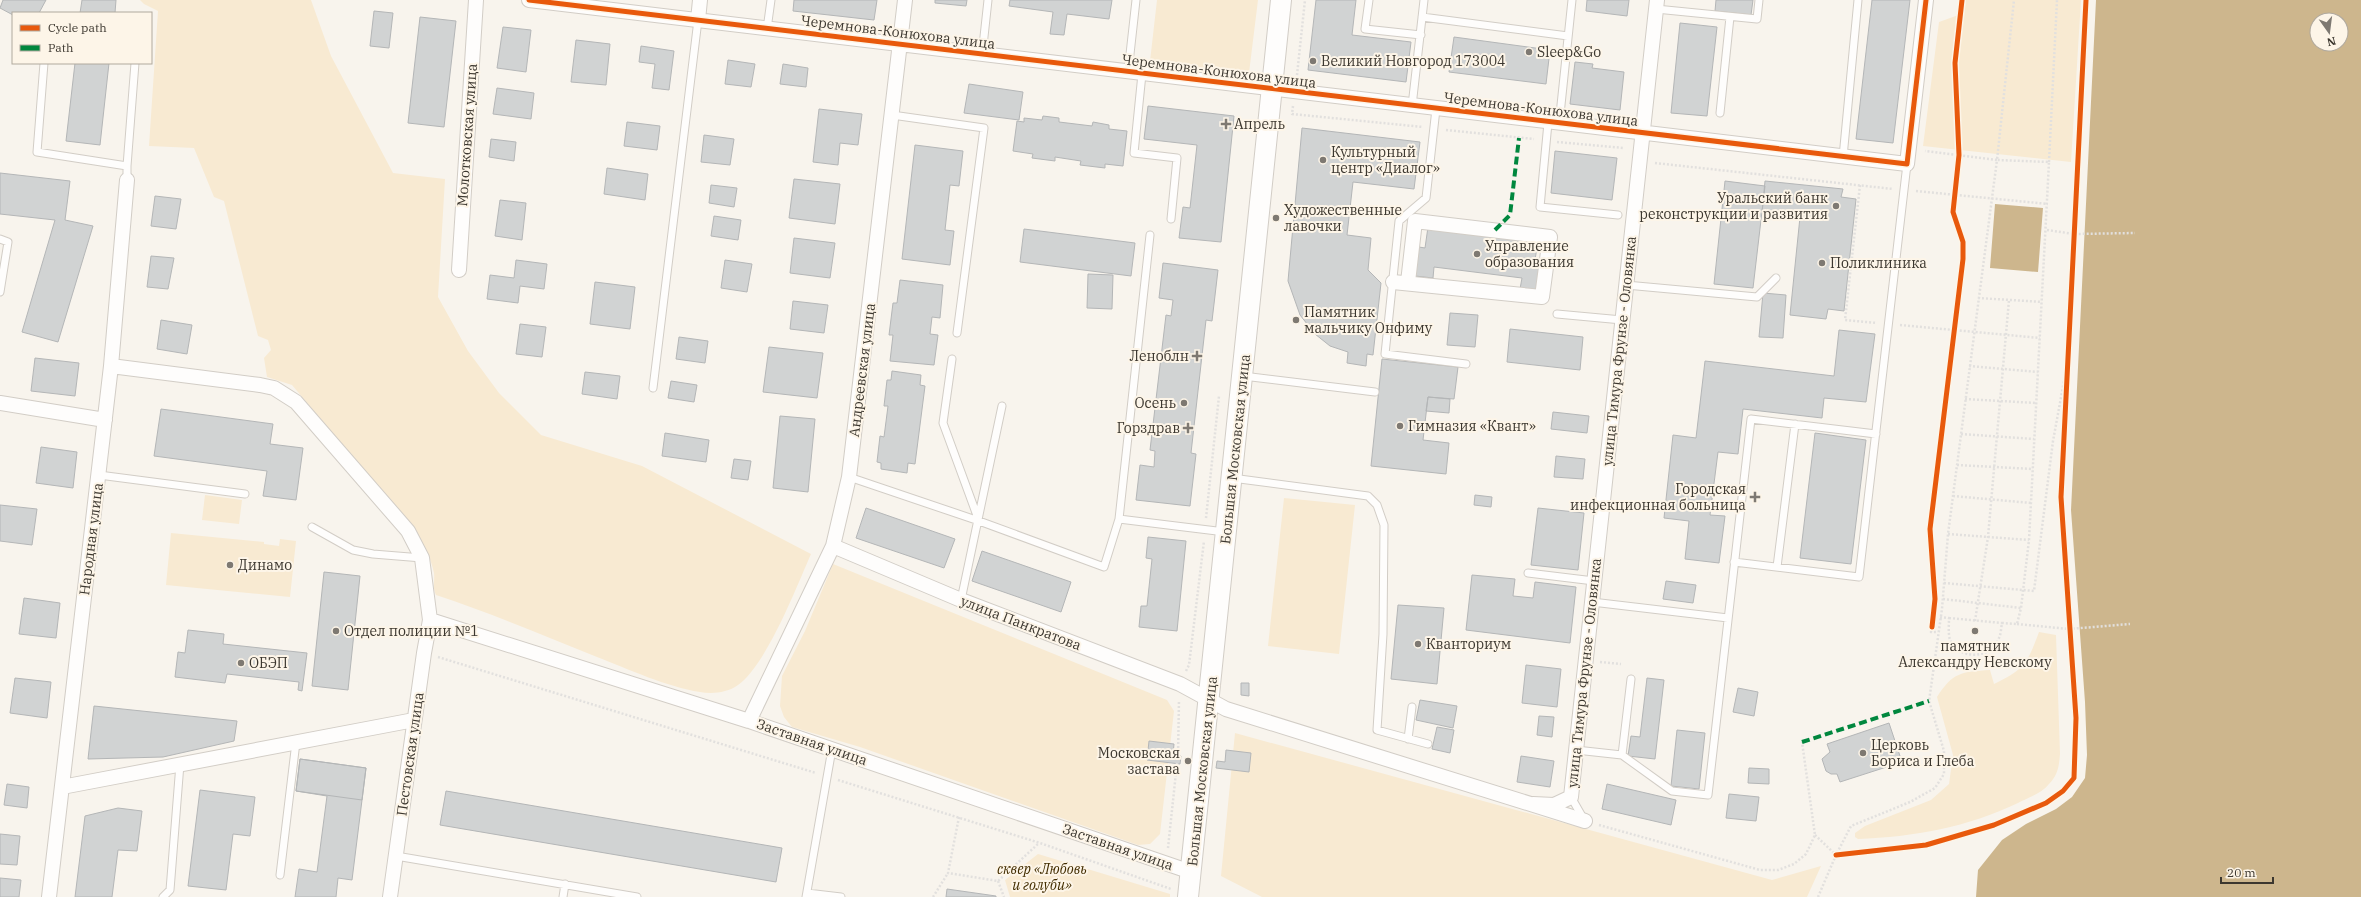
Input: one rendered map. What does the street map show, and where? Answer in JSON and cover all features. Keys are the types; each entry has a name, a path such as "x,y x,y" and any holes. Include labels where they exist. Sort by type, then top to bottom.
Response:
{"main road":[{"name":"Большая Московская улица","path":"1189,897 1281,0"}],"street":[{"name":"Молотковская улица","path":"458,270 476,0"},
{"name":"Черемнова-Конюхова улица","path":"529,0 1907,164"},
{"path":"698,20 700,0"},
{"name":"Андреевская улица","path":"748,721 833,546 849,477 905,0"},
{"path":"1907,164 1926,0"},
{"name":"улица Тимура Фрунзе - Оловянка","path":"1571,797 1656,5"},
{"name":"Народная улица","path":"49,897 111,366 127,173"},
{"path":"1393,282 1408,282 1542,297 1550,237 1416,221 1408,282"},
{"name":"Пестовская улица","path":"111,366 260,384 274,388 296,402 408,532 422,558 430,616 390,897"},
{"path":"0,403 105,420"},
{"name":"улица Панкратова","path":"833,546 961,600 1180,684 1226,709 1534,804"},
{"name":"Заставная улица","path":"430,616 832,749 1191,872"},
{"path":"62,787 414,720"},
{"path":"1534,804 1554,805 1571,797"},
{"path":"1534,804 1585,821"}],"lane":[{"path":"768,29 771,0"},
{"path":"982,54 988,0"},
{"path":"1128,72 1136,0"},
{"path":"1369,0 1366,29 1420,35"},
{"path":"1412,106 1424,0"},
{"path":"1572,0 1568,36 1554,123 1547,141 1540,207 1618,215"},
{"path":"1656,5 1757,19 1759,0"},
{"path":"1843,157 1858,0"},
{"path":"1720,112 1730,16"},
{"path":"1422,17 1568,36"},
{"path":"653,388 698,20"},
{"path":"44,64 37,152 127,173 135,64"},
{"path":"1142,74 1134,153 1177,158 1171,219"},
{"path":"1436,109 1426,198 1398,221 1385,354 1466,364"},
{"path":"892,115 984,128 957,333"},
{"path":"1734,562 1859,577 1907,164"},
{"path":"849,477 979,521 1104,567 1119,519 1150,235"},
{"path":"0,239 8,242 0,292"},
{"path":"1626,285 1757,297 1776,278"},
{"path":"1557,314 1622,320"},
{"path":"952,359 943,423 979,521"},
{"path":"1243,376 1376,392"},
{"path":"961,600 979,521 1002,406"},
{"path":"1576,750 1622,755 1672,791 1708,795 1751,419 1876,434"},
{"path":"1777,567 1795,424"},
{"path":"98,475 245,494"},
{"path":"1232,478 1368,496 1377,505 1384,525 1383,634 1377,730 1408,740 1428,744"},
{"path":"1119,519 1227,532"},
{"path":"312,527 353,550 373,554 422,558"},
{"path":"1528,573 1594,581"},
{"path":"1592,602 1728,618"},
{"path":"1622,755 1631,679"},
{"path":"1408,740 1412,707"},
{"path":"280,874 296,742"},
{"path":"832,749 807,895 841,897"},
{"path":"163,897 170,890 180,764"},
{"path":"1571,797 1575,808 1585,821"},
{"path":"396,856 638,897"},
{"path":"563,897 565,884"}],"path":[{"path":"1305,0 1292,114 1624,148"},
{"path":"1818,897 1836,855 1851,826 1910,802 1934,788 1944,774 1944,751 1930,701 1943,599 1948,534 1997,160 2014,0"},
{"path":"2017,624 2021,608 2029,540 2047,230 2056,0"},
{"path":"1958,148 1958,162"},
{"path":"1908,149 1997,160 2049,162"},
{"path":"1639,161 1904,190 1954,199 2048,204"},
{"path":"1860,185 1845,320 2040,338"},
{"path":"1954,199 1955,189"},
{"path":"2074,226 2074,242"},
{"path":"2047,230 2074,234 2135,233"},
{"path":"1978,298 2042,302"},
{"path":"1975,621 1976,604 1988,537 2009,300"},
{"path":"1953,338 1955,322"},
{"path":"2065,413 2068,352"},
{"path":"1944,582 2034,591 2052,441 2068,359"},
{"path":"1969,366 2038,372"},
{"path":"1178,756 1180,684 1189,665 1220,395"},
{"path":"1965,398 2036,403"},
{"path":"1961,434 2034,439"},
{"path":"1957,464 2033,469"},
{"path":"1953,496 2031,503"},
{"path":"1948,534 2029,540"},
{"path":"1943,599 2021,608"},
{"path":"1940,617 2069,629 2130,624"},
{"path":"1949,618 1950,639 1956,648 1967,655 1981,654 1992,648 1999,639 2002,623"},
{"path":"1933,620 1932,632 1938,632"},
{"path":"2069,621 2070,636"},
{"path":"424,653 959,817 1164,886 1189,897"},
{"path":"1585,821 1760,870 1778,870 1794,864 1806,854 1816,836 1802,742"},
{"path":"1164,886 1176,763"},
{"path":"933,897 948,873 959,817"},
{"path":"1816,836 1836,855"},
{"path":"998,881 1040,843"},
{"path":"1836,855 1843,854"},
{"path":"948,873 998,881"},
{"path":"998,881 1004,897"}],"green space":[{"path":"140,0 311,0 331,56 393,173 445,179 438,297 468,351 499,393 541,435 642,466 811,554 789,605 770,643 749,675 738,685 729,690 709,693 687,690 661,682 537,632 436,595 434,589 433,568 428,553 418,535 292,385 267,377 264,358 271,350 268,340 258,336 224,201 214,197 194,148 149,146 158,11 144,4"},
{"path":"1157,0 1258,0 1248,81 1149,70"},
{"path":"1966,0 2081,0 2071,162 1923,146 1939,22 1964,13"},
{"path":"205,495 242,500 239,524 202,520"},
{"path":"1284,498 1355,505 1339,654 1268,646"},
{"name":"Динамо","path":"171,533 264,542 264,544 279,546 280,539 296,541 290,597 166,585"},
{"path":"833,564 1167,700 1174,711 1160,834 1150,844 1138,845 860,747 792,727 784,717 780,706 782,676 805,631"},
{"path":"2039,632 2056,635 2060,754 2058,770 2049,784 2039,793 2018,803 1960,824 1900,836 1858,839 1855,837 1855,833 1865,826 1931,800 1949,784 1953,755 1937,697 1953,678 1965,673 1990,670 1994,684 2012,674 2028,659"},
{"path":"1235,733 1772,880 1821,866 1807,897 1262,897 1221,876"},
{"name":"сквер «Любовь и голуби»","path":"1038,854 1170,894 1170,897 1010,897 1005,880"}],"shaded area":[{"path":"2096,0 2361,0 2361,897 1976,897 1978,870 2002,840 2026,824 2056,809 2072,797 2085,778 2087,755 2085,702 2071,510"},
{"path":"1995,204 2043,208 2038,272 1990,268"}],"building":[{"path":"3,0 46,0 40,12 12,12 12,14 0,8"},
{"path":"82,0 116,0 115,12 80,12"},
{"path":"794,0 877,0 874,20 793,11"},
{"path":"935,0 967,0 966,6 935,3"},
{"path":"1010,0 1112,0 1109,19 1067,14 1064,35 1050,34 1053,12 1009,6"},
{"path":"1316,0 1356,0 1352,35 1411,42 1406,82 1308,70"},
{"path":"1587,0 1629,0 1627,16 1586,11"},
{"path":"1716,0 1753,0 1751,15 1715,11"},
{"path":"1872,0 1910,0 1893,143 1856,139"},
{"path":"374,11 393,13 389,48 370,46"},
{"path":"420,17 456,21 444,127 408,123"},
{"path":"1680,23 1717,27 1707,116 1671,113"},
{"path":"503,27 531,30 526,72 497,68"},
{"path":"1454,37 1550,50 1546,84 1449,72"},
{"path":"576,40 610,44 606,85 571,82"},
{"path":"641,46 674,51 669,90 652,88 655,64 639,62"},
{"path":"728,60 755,64 751,87 725,84"},
{"path":"1575,62 1593,64 1592,68 1624,72 1620,110 1570,104"},
{"path":"75,64 109,64 100,145 66,141"},
{"path":"783,64 808,68 806,87 780,84"},
{"path":"969,84 1023,92 1019,120 964,113"},
{"path":"497,88 534,93 531,119 493,114"},
{"path":"1148,106 1234,116 1221,242 1179,238 1183,207 1190,208 1197,145 1144,139"},
{"path":"819,109 862,114 858,145 840,143 838,165 813,162"},
{"path":"1043,116 1059,118 1059,122 1092,126 1093,122 1109,125 1109,129 1127,131 1123,166 1105,164 1105,168 1080,165 1081,161 1055,157 1055,161 1032,158 1033,154 1013,151 1017,121 1024,122 1024,118 1042,120"},
{"path":"627,122 660,126 657,150 624,146"},
{"path":"1302,128 1420,142 1414,189 1353,182 1347,235 1371,238 1368,270 1381,283 1373,355 1367,354 1366,366 1347,363 1348,352 1330,346 1315,334 1300,315 1288,281"},
{"path":"704,135 734,139 730,165 701,162"},
{"path":"491,139 516,142 514,161 489,157"},
{"path":"915,145 963,151 959,186 950,185 945,230 954,231 950,265 902,259"},
{"path":"1555,151 1617,158 1612,200 1551,193"},
{"path":"607,168 648,174 645,200 604,194"},
{"path":"0,173 70,181 65,220 93,226 58,342 22,332 55,220 0,214"},
{"path":"794,179 840,184 835,224 789,218"},
{"path":"1725,181 1765,186 1753,288 1714,284"},
{"name":"Поликлиника","path":"1765,181 1843,189 1841,197 1856,199 1844,311 1828,309 1826,319 1790,315 1800,217 1762,213"},
{"path":"711,185 737,188 734,207 709,203"},
{"path":"155,196 181,199 176,229 151,226"},
{"path":"500,200 526,203 522,240 495,236"},
{"path":"714,216 741,220 738,240 711,236"},
{"name":"Управление образования","path":"1428,227 1538,241 1535,260 1542,261 1538,291 1520,289 1522,278 1434,267 1433,278 1415,276 1419,247 1425,248"},
{"path":"1024,229 1135,243 1131,276 1020,262"},
{"path":"794,238 835,243 830,278 790,273"},
{"path":"151,256 174,258 168,289 147,287"},
{"path":"516,260 547,264 544,289 520,286 518,303 487,299 490,275 514,278"},
{"path":"725,260 752,264 747,292 721,288"},
{"path":"1163,263 1218,270 1212,321 1206,320 1191,453 1196,454 1190,506 1136,500 1140,465 1154,467 1155,451 1150,450 1166,315 1171,316 1173,300 1159,298"},
{"path":"1088,274 1113,275 1112,309 1087,308"},
{"path":"900,280 943,285 940,318 932,317 930,334 938,335 934,365 890,361 893,335 889,335 893,303 897,303"},
{"path":"595,282 635,287 630,329 590,324"},
{"path":"1763,293 1786,295 1783,338 1759,337"},
{"path":"793,301 828,305 824,333 790,329"},
{"path":"1450,313 1478,315 1475,347 1447,345"},
{"path":"161,320 192,325 187,354 157,349"},
{"path":"520,324 546,327 542,357 516,354"},
{"path":"1510,329 1583,337 1580,370 1507,362"},
{"path":"1839,330 1875,334 1866,402 1824,398 1822,418 1743,409 1738,454 1718,452 1710,515 1725,516 1719,563 1685,559 1689,521 1664,518 1673,435 1696,438 1705,361 1834,376"},
{"path":"679,337 708,341 705,363 676,359"},
{"path":"769,347 823,353 817,398 763,392"},
{"path":"35,358 79,363 75,396 31,391"},
{"name":"Гимназия «Квант»","path":"1382,359 1458,367 1454,399 1428,397 1423,440 1449,443 1446,474 1371,466"},
{"path":"892,371 921,375 920,385 925,386 915,464 908,463 907,473 881,469 881,463 877,462 880,436 884,437 888,406 884,406 887,380 891,380"},
{"path":"585,372 620,376 617,399 582,394"},
{"path":"671,381 697,385 694,402 668,398"},
{"path":"1428,397 1450,399 1449,413 1426,411"},
{"path":"161,409 273,424 270,444 303,448 296,500 263,496 267,471 154,456"},
{"path":"1553,412 1589,416 1587,433 1551,429"},
{"path":"780,416 815,419 808,492 773,488"},
{"path":"665,433 709,440 706,462 662,456"},
{"path":"1815,433 1866,440 1851,564 1800,558"},
{"path":"41,447 77,452 73,488 36,483"},
{"path":"1556,456 1585,459 1583,479 1554,477"},
{"path":"734,459 751,461 748,480 731,478"},
{"path":"1475,495 1492,497 1491,507 1474,505"},
{"path":"0,505 37,509 32,545 0,541"},
{"path":"866,508 955,539 944,568 856,538"},
{"path":"1538,508 1584,513 1578,570 1531,565"},
{"path":"1148,537 1186,541 1177,631 1139,627 1141,606 1147,606 1152,559 1146,558"},
{"path":"982,551 1071,582 1061,612 972,581"},
{"name":"Отдел полиции №1","path":"324,572 360,576 348,690 312,686"},
{"path":"1472,575 1515,579 1513,596 1533,598 1535,582 1576,587 1570,643 1466,630"},
{"path":"1666,581 1696,585 1693,603 1663,599"},
{"path":"24,598 60,603 56,638 19,634"},
{"name":"Кванториум","path":"1398,605 1444,608 1437,684 1391,679"},
{"name":"ОБЭП","path":"188,630 224,634 223,644 307,653 302,691 298,690 299,682 227,674 225,683 175,677 178,652 185,653"},
{"path":"1526,665 1561,669 1557,707 1522,703"},
{"path":"15,678 51,682 47,718 10,713"},
{"path":"1647,678 1664,680 1655,759 1628,756 1631,736 1640,737"},
{"path":"1241,683 1249,683 1249,696 1241,695"},
{"path":"1738,688 1758,692 1754,716 1733,712"},
{"path":"1420,700 1457,706 1453,728 1416,720"},
{"path":"94,706 237,721 234,741 163,757 88,759"},
{"path":"1539,716 1554,717 1552,737 1537,735"},
{"name":"Церковь Бориса и Глеба","path":"1889,723 1902,762 1840,782 1837,774 1831,774 1826,771 1822,759 1830,752 1827,744"},
{"path":"1437,727 1454,730 1450,753 1432,749"},
{"path":"1677,730 1705,733 1699,789 1671,786"},
{"path":"1149,741 1174,744 1173,755 1181,756 1180,764 1147,760"},
{"path":"1226,750 1251,753 1249,772 1216,768 1217,761 1225,762"},
{"path":"1521,756 1554,761 1550,787 1517,782"},
{"path":"300,759 366,768 352,880 338,878 336,897 295,897 299,869 317,872 327,796 296,791"},
{"path":"300,759 366,768 362,800 296,791"},
{"path":"1749,768 1769,769 1769,784 1748,783"},
{"path":"7,784 29,787 27,808 4,805"},
{"path":"1607,784 1676,800 1671,825 1602,809"},
{"path":"200,790 255,797 250,836 233,834 226,890 188,886"},
{"path":"446,791 782,848 776,882 440,825"},
{"path":"1729,794 1759,797 1756,821 1726,818"},
{"path":"118,808 142,811 137,851 118,850 112,897 75,897 85,816"},
{"path":"0,834 20,836 17,865 0,864"},
{"path":"0,878 21,880 19,897 0,897"},
{"path":"947,889 996,896 996,897 946,897"}],"marked path":[{"path":"1495,230 1510,215 1519,138"},
{"path":"1802,742 1929,701"}],"cycle path":[{"path":"529,0 1907,164 1926,0"},
{"path":"1932,627 1935,599 1930,529 1963,259 1963,242 1953,212 1959,155 1955,63 1962,0"},
{"path":"1836,855 1926,845 1994,825 2046,803 2063,791 2074,778 2076,718 2061,497 2086,0"}],"place":[{"name":"Sleep&Go","path":"1529,52"},
{"name":"Великий Новгород 173004","path":"1313,61"},
{"name":"Апрель","path":"1226,124"},
{"name":"Культурный центр «Диалог»","path":"1323,160"},
{"name":"Уральский банк реконструкции и развития","path":"1836,206"},
{"name":"Художественные лавочки","path":"1276,218"},
{"name":"Управление образования","path":"1477,254"},
{"name":"Поликлиника","path":"1822,263"},
{"name":"Памятник мальчику Онфиму","path":"1296,320"},
{"name":"Леноблн","path":"1197,356"},
{"name":"Осень","path":"1184,403"},
{"name":"Гимназия «Квант»","path":"1400,426"},
{"name":"Горздрав","path":"1188,428"},
{"name":"Городская инфекционная больница","path":"1755,497"},
{"name":"Динамо","path":"230,565"},
{"name":"Отдел полиции №1","path":"336,631"},
{"name":"памятник Александру Невскому","path":"1975,631"},
{"name":"Кванториум","path":"1418,644"},
{"name":"ОБЭП","path":"241,663"},
{"name":"Церковь Бориса и Глеба","path":"1863,753"},
{"name":"Московская застава","path":"1188,761"}]}
